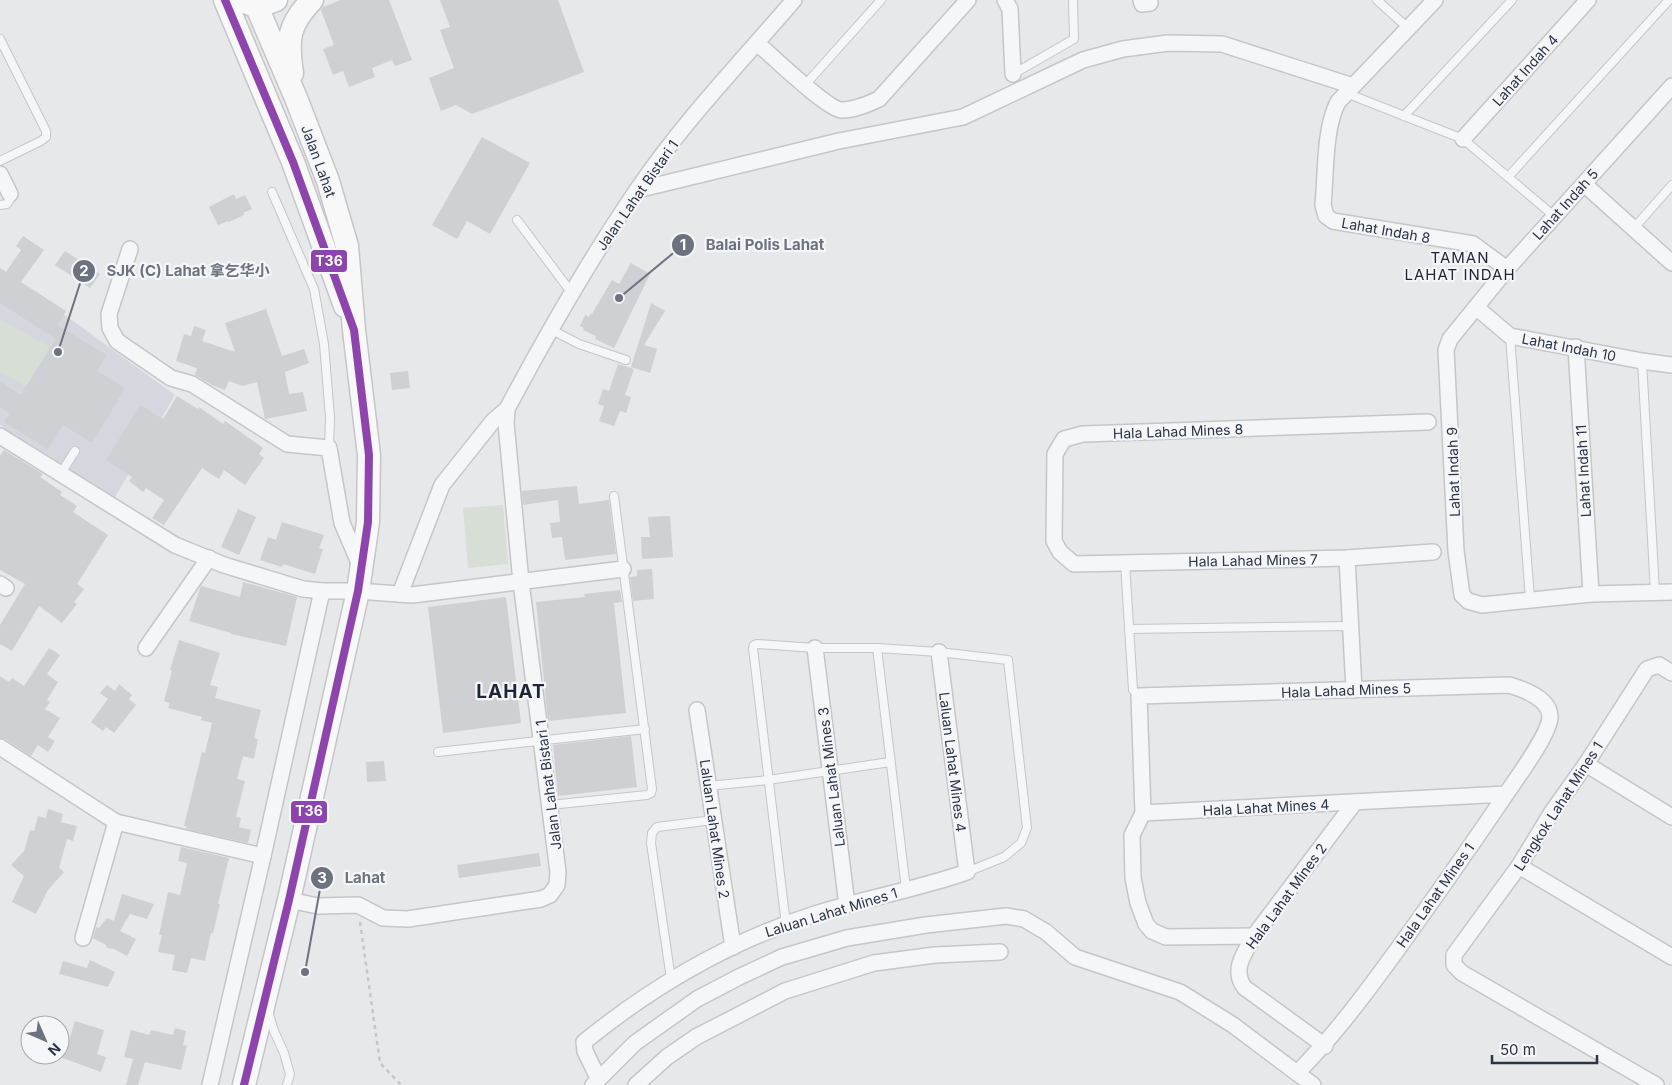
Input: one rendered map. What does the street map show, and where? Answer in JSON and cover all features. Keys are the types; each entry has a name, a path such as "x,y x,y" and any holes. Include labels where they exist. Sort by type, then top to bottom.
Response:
{"main road":[{"name":"Jalan Lahat","path":"225,0 294,162 354,330"},
{"path":"296,98 288,48 292,28 302,10 312,0"},
{"name":"Jalan Lahat","path":"244,1085 289,900 358,591 368,522 369,455 354,330 347,246 328,182 296,98 254,2"},
{"path":"254,2 244,23 246,33 289,129 326,256"}],"street":[{"name":"Jalan Lahat Bistari 1","path":"400,594 442,485 493,421 507,409 571,292 637,190 689,121 794,0"},
{"path":"757,43 822,100 840,110 859,107 879,99 968,0"},
{"path":"1004,0 1010,9 1013,74"},
{"path":"637,190 839,141 964,118 1083,60 1123,49 1168,43 1222,44 1349,89 1435,0"},
{"name":"Lahat Indah 4","path":"1463,140 1588,0"},
{"name":"Lahat Indah 5","path":"1446,350 1450,339 1507,270 1672,86"},
{"name":"Lahat Indah 8","path":"1349,89 1332,113 1323,205 1326,216 1333,221 1472,244 1507,270"},
{"path":"0,174 5,199"},
{"path":"1584,184 1672,263"},
{"path":"130,249 109,314 110,328 117,341 170,378 192,384 287,444 329,448 342,523 362,568"},
{"name":"Lahat Indah 10","path":"1476,308 1510,336 1672,365"},
{"name":"Lahat Indah 11","path":"1576,348 1591,594"},
{"name":"Lahat Indah 9","path":"1446,350 1456,551 1462,595 1468,601 1482,605 1530,599"},
{"name":"Jalan Lahat Bistari 1","path":"289,900 318,906 358,905 383,918 408,918 541,899 550,895 557,885 558,872 521,582 506,423 507,409"},
{"name":"Hala Lahad Mines 8","path":"1074,564 1060,552 1054,541 1055,454 1064,439 1083,434 1428,422"},
{"path":"0,436 175,545 224,565 303,589 412,595 623,569"},
{"name":"Hala Lahad Mines 7","path":"1074,564 1347,558 1433,552"},
{"path":"146,648 209,558"},
{"path":"1347,558 1354,690"},
{"path":"210,1085 322,591"},
{"path":"1530,599 1591,594 1672,592"},
{"name":"Laluan Lahat Mines 3","path":"815,648 847,905"},
{"name":"Laluan Lahat Mines 4","path":"938,652 967,872"},
{"name":"Lengkok Lahat Mines 1","path":"1656,1085 1462,973 1454,965 1454,955 1519,866 1552,812 1586,764 1646,669 1659,665 1672,673"},
{"name":"Hala Lahad Mines 5","path":"1139,696 1509,685 1526,690 1538,697 1545,706"},
{"path":"1139,696 1143,813 1132,835 1133,878 1146,924 1152,931 1166,937 1254,936"},
{"name":"Hala Lahat Mines 1","path":"1298,1073 1325,1046 1364,995 1506,794 1548,729 1550,716 1545,706"},
{"name":"Laluan Lahat Mines 2","path":"697,710 733,947"},
{"path":"0,747 116,822 263,856"},
{"path":"1586,764 1672,817"},
{"name":"Hala Lahat Mines 4","path":"1143,813 1506,794"},
{"name":"Hala Lahat Mines 2","path":"1325,1046 1245,988 1240,982 1238,972 1242,956 1254,936 1355,802"},
{"path":"83,938 116,822"},
{"path":"1519,866 1672,957"},
{"name":"Laluan Lahat Mines 1","path":"596,1082 584,1051 584,1042 671,980 757,935 847,905 967,872"},
{"path":"596,1082 635,1043 697,998 782,957 847,938 926,924 1006,916 1024,919 1046,932 1075,957 1180,992 1233,1025 1314,1085"},
{"path":"636,1085 667,1057 696,1037 785,991 874,963 935,955 1000,952"}],"lane":[{"path":"806,85 881,0"},
{"path":"1013,74 1074,39 1073,0"},
{"path":"1377,0 1408,28"},
{"path":"1404,116 1512,0"},
{"path":"1508,177 1669,0"},
{"path":"0,38 46,131 46,137 0,161"},
{"path":"1349,89 1404,116 1463,140 1554,216"},
{"path":"1634,228 1672,185"},
{"path":"272,192 314,289 324,344 330,418 329,448"},
{"path":"517,220 571,292"},
{"path":"550,329 579,344 626,360"},
{"path":"1510,336 1530,599"},
{"path":"1642,361 1654,592"},
{"path":"61,473 75,451"},
{"path":"550,805 647,795 651,793 652,789 614,496"},
{"path":"1125,563 1133,690 1139,696"},
{"path":"1129,629 1351,626"},
{"path":"786,925 754,645 815,648 877,648 938,652 1008,660 1027,828 1021,843 1004,857 967,872"},
{"path":"877,648 906,889"},
{"path":"438,752 644,729"},
{"path":"708,786 768,780 890,762"},
{"path":"671,980 651,843 652,833 657,827 713,820"},
{"path":"265,1001 290,1074 287,1085"}],"path":[{"path":"358,905 380,1063 401,1085"}],"shaded area":[{"path":"0,268 175,395 115,497 0,425"},
{"path":"0,319 50,347 27,387 0,372"},
{"path":"503,505 508,564 468,568 463,508"}],"building":[{"path":"341,0 389,0 412,60 395,66 392,60 372,68 375,77 349,87 343,71 333,75 323,49 334,45 321,10 323,7"},
{"path":"440,0 558,0 584,72 472,114 456,105 441,111 429,78 454,68 440,30 450,27"},
{"path":"482,137 530,163 490,234 467,221 457,239 432,225"},
{"path":"234,194 236,199 245,195 252,209 243,213 244,215 218,225 209,207"},
{"path":"23,236 44,250 21,282 66,311 57,325 107,355 97,371 125,388 92,443 63,425 48,449 4,422 10,413 0,407 0,381 21,395 56,339 0,303 0,268 6,272 21,250 16,246"},
{"path":"65,251 100,274 90,288 55,265"},
{"path":"631,263 650,274 614,348 595,339 596,336 583,330 584,328 580,326 585,315 589,317 592,314 612,280 619,284"},
{"path":"651,303 665,311 644,345 657,349 650,373 631,367"},
{"path":"266,309 282,356 304,349 309,363 285,372 289,394 303,392 307,411 265,419 257,382 243,386 229,381 225,390 195,375 197,368 176,361 184,334 191,336 194,326 206,330 202,341 235,352 225,323"},
{"path":"618,364 634,369 625,395 631,397 626,413 620,411 614,426 599,421 604,406 598,404 603,389 609,391"},
{"path":"408,371 410,388 392,390 390,373"},
{"path":"177,396 198,409 199,407 223,424 225,421 263,448 259,454 264,458 245,485 224,470 219,479 202,468 164,525 152,518 164,500 146,488 143,492 129,481 132,477 106,460 140,405 163,419"},
{"path":"4,450 43,474 40,477 62,492 60,495 77,506 73,512 108,535 77,584 84,589 74,602 77,604 62,623 39,606 12,651 0,644 0,625 25,584 0,570 0,456"},
{"path":"577,486 579,504 609,500 616,554 565,560 562,537 552,538 550,523 560,522 558,500 523,505 522,491"},
{"path":"238,509 256,517 239,555 221,547"},
{"path":"670,516 673,557 642,559 641,537 650,537 648,517"},
{"path":"282,522 324,535 319,548 323,549 315,574 283,564 282,567 260,560 268,537 276,540"},
{"path":"652,569 654,599 633,601 630,577 637,576 637,570"},
{"path":"243,582 297,597 286,646 231,634 189,621 201,586 240,597"},
{"path":"620,590 622,602 614,603 626,713 548,721 536,602 585,597 584,594"},
{"path":"506,597 521,723 443,733 428,607"},
{"path":"179,640 220,653 210,685 218,687 215,698 261,710 254,738 258,739 254,759 243,756 237,779 245,781 236,817 241,818 239,827 251,830 248,843 186,829 187,826 184,826 202,752 205,753 212,723 201,720 202,717 168,708 170,703 164,701 172,671 170,670"},
{"path":"49,648 60,655 47,674 58,682 47,700 50,702 45,709 60,718 48,737 55,741 48,752 38,745 31,756 5,739 0,738 0,676 9,682 12,678 24,686"},
{"path":"119,684 132,695 129,699 136,705 114,733 106,727 103,731 91,722 108,699 100,693 107,685 115,691"},
{"path":"631,736 637,787 558,796 553,745"},
{"path":"384,761 386,781 367,782 366,762"},
{"path":"48,809 63,814 61,822 77,826 73,841 67,839 59,868 64,872 48,890 36,914 12,902 24,876 11,865 24,851 30,830 34,831 38,816 46,818"},
{"path":"181,847 229,858 218,904 220,904 205,961 191,958 187,973 172,970 175,955 158,952 162,935 159,935 168,892 180,895 187,863 178,861"},
{"path":"539,853 541,866 459,878 457,865"},
{"path":"122,894 154,904 147,919 130,914 120,931 136,939 127,956 106,947 106,945 93,938 96,927 99,928 107,918 114,921"},
{"path":"90,960 115,972 108,987 59,974 63,961 87,968"},
{"path":"75,1021 104,1030 97,1054 106,1057 101,1072 70,1061 70,1037"},
{"path":"175,1028 186,1031 183,1045 187,1046 181,1070 145,1062 138,1085 126,1085 133,1059 124,1057 131,1030 149,1035 151,1030 173,1035"}],"transit line":[{"name":"T36","path":"225,0 293,162 354,330 369,455 368,522 358,591 289,900 244,1085"}],"place":[{"name":"Balai Polis Lahat","path":"619,298"},
{"name":"SJK (C) Lahat 拿乞华小","path":"58,352"},
{"name":"Lahat","path":"305,972"}],"district":[{"name":"TAMAN LAHAT INDAH","path":"1460,266"},
{"name":"LAHAT","path":"511,691"}]}
